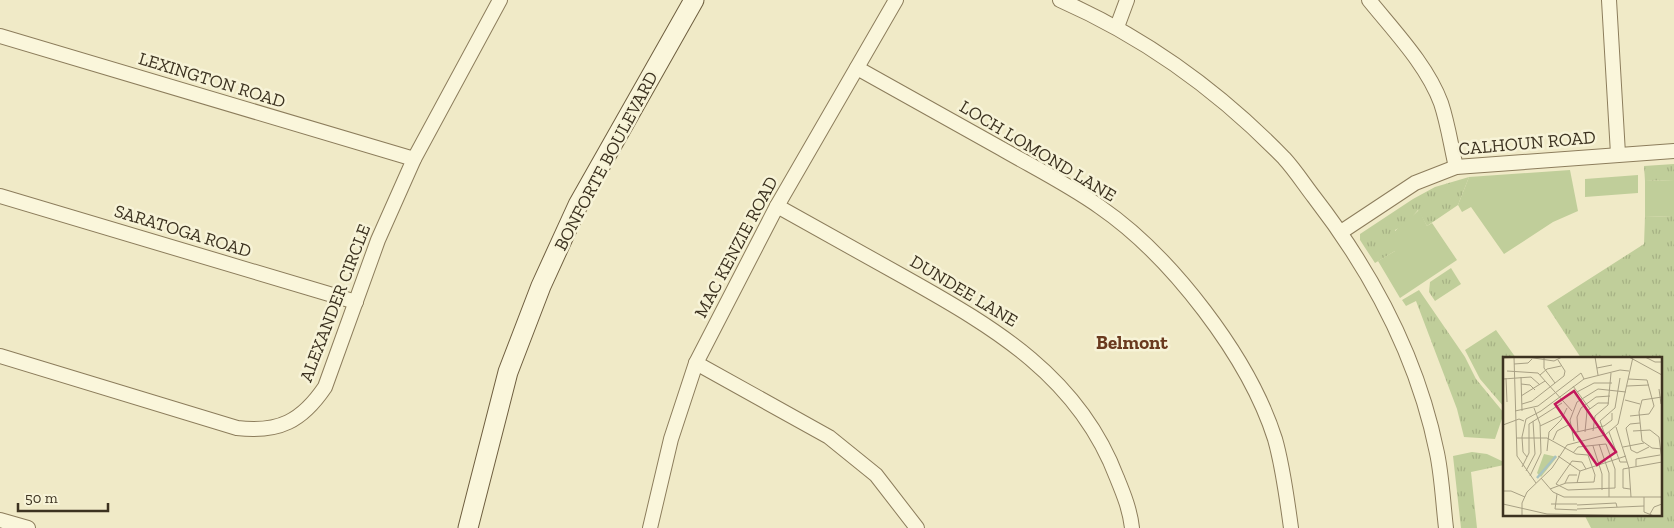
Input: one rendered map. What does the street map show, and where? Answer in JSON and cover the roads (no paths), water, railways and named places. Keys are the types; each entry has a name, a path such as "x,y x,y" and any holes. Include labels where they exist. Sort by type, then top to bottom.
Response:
{"main road":[{"name":"BONFORTE BOULEVARD","path":"468,528 508,372 541,286 578,205 694,0"}],"street":[{"name":"ALEXANDER CIRCLE","path":"0,356 237,428 271,429 285,425 300,416 314,403 325,387 378,240 414,159 500,0"},
{"name":"MAC KENZIE ROAD","path":"650,528 671,439 696,363 777,206 896,0"},
{"path":"1060,0 1118,28 1188,74 1238,116 1284,159 1341,232 1394,323 1418,386 1437,453 1446,528"},
{"path":"1118,28 1127,0"},
{"path":"1609,0 1618,154"},
{"path":"1373,1 1424,71 1436,93 1441,105 1456,167"},
{"name":"LEXINGTON ROAD","path":"0,36 414,159"},
{"name":"LOCH LOMOND LANE","path":"858,68 1056,179 1101,207 1148,248 1183,285 1218,328 1249,378 1275,439 1291,528"},
{"name":"CALHOUN ROAD","path":"1341,232 1415,182 1456,167 1674,151"},
{"name":"SARATOGA ROAD","path":"0,196 356,302"},
{"name":"DUNDEE LANE","path":"777,206 973,315 1014,343 1059,383 1085,415 1111,460 1130,512 1132,528"},
{"path":"696,363 829,437 876,475 917,528"},
{"path":"0,520 28,528"}],"district":[{"name":"Belmont","path":"1132,342"}]}
